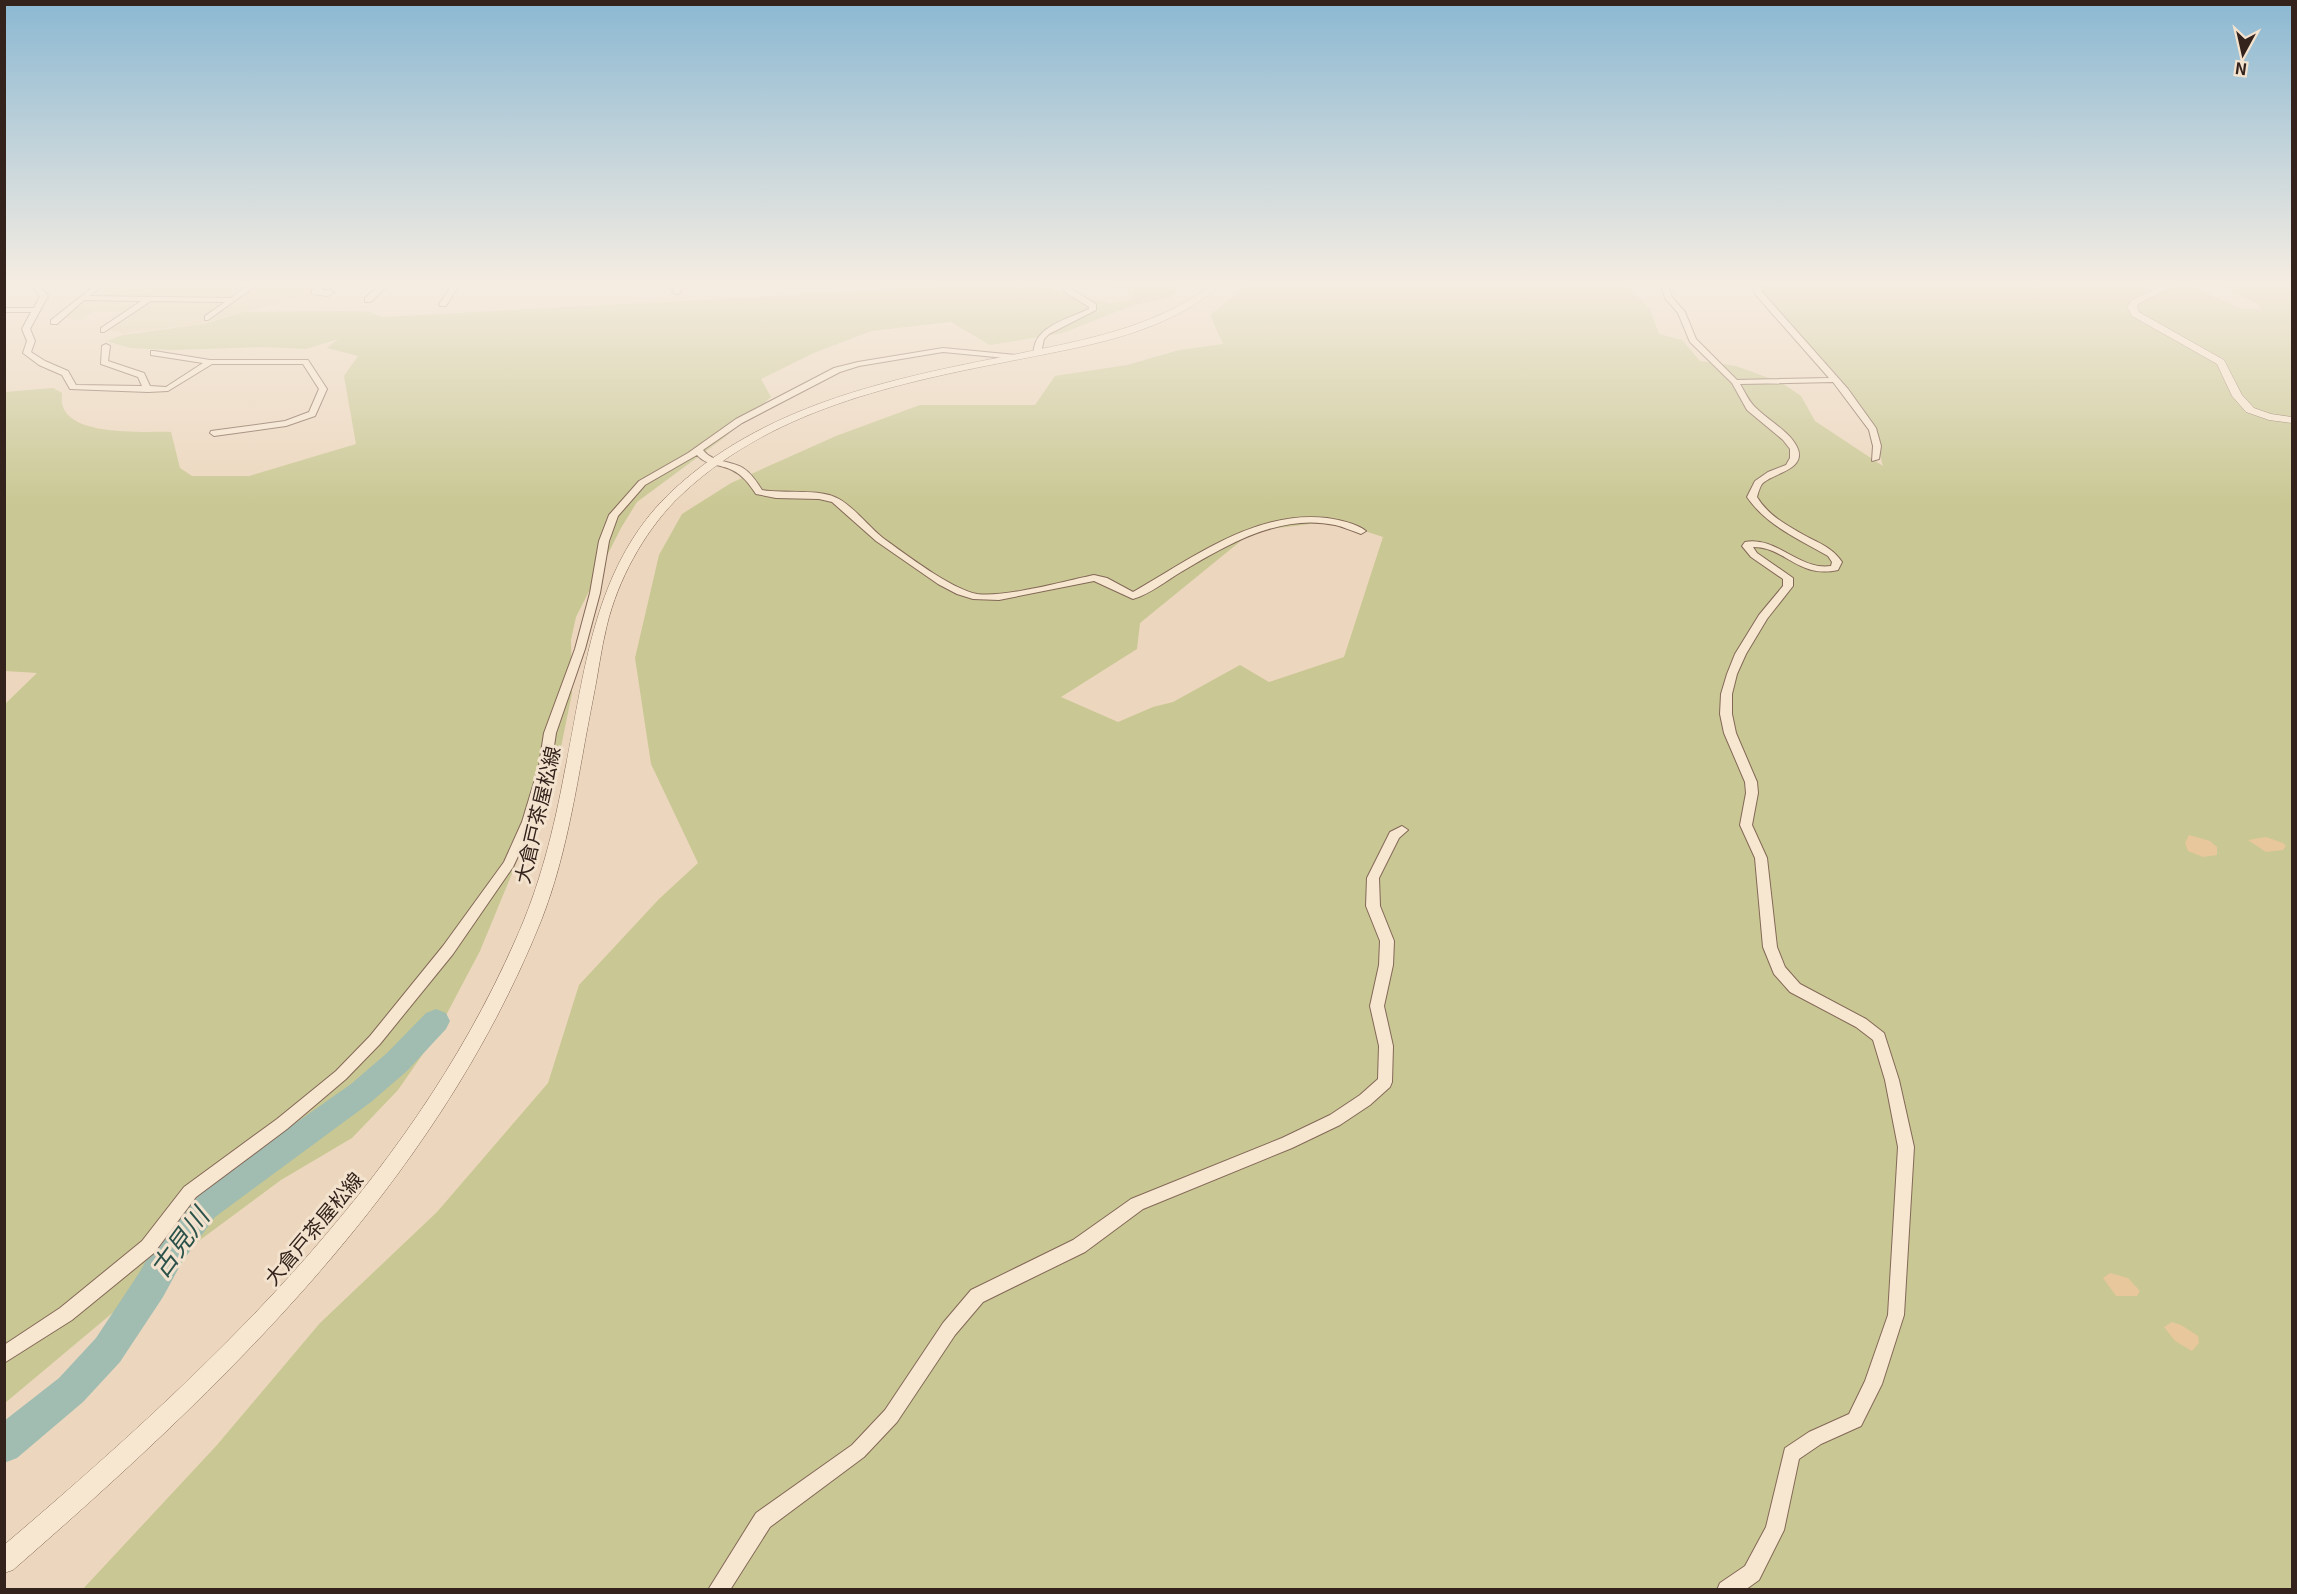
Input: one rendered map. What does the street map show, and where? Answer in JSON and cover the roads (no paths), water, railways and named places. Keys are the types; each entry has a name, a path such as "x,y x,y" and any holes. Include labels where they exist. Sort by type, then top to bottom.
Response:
{"street":[{"path":"33,358 65,373 73,387 148,390 168,389 210,362"},
{"path":"104,358 104,362 141,375 148,390"},
{"path":"188,358 210,362 305,362 323,388 312,414 286,423 214,432"},
{"path":"4,1355 66,1314 130,1262 148,1246 190,1192 282,1124 341,1075 375,1040 448,950 509,864 528,822 545,766 555,717 580,649 604,541 614,515 642,483 699,450 748,416 837,370 892,358"},
{"name":"大倉戸茶屋松線","path":"4,1561 113,1469 220,1366 330,1246 364,1204 431,1110 487,1019 540,898 555,850 604,613 626,561 642,532 673,497 716,462 741,445 782,424 847,397 893,383 1009,358"},
{"path":"1711,358 1735,382 1750,408 1786,438 1794,449 1794,458 1789,467 1771,474 1758,483 1752,497 1757,507 1767,517 1832,554 1837,562 1835,568 1826,571 1814,570 1762,545 1754,543 1747,546 1754,555 1788,578 1788,586 1772,604 1741,655 1732,676 1725,704 1730,732 1746,766 1752,789 1746,825 1761,858 1770,947 1779,970 1795,988 1862,1023 1879,1037 1892,1080 1906,1147 1896,1315 1873,1384 1855,1420 1815,1438 1791,1454 1775,1530 1752,1573 1727,1590"},
{"path":"1816,358 1873,430 1876,446 1875,459"},
{"path":"2214,358 2221,362 2237,396 2250,410 2269,417 2292,420"},
{"path":"1735,382 1834,380"},
{"path":"699,450 704,457 736,468 747,476 759,492 776,495 819,496 835,500 879,539 942,582 977,597 999,597 1094,578 1103,580 1133,596 1223,545 1277,524 1304,520 1334,521 1361,531"},
{"path":"718,1590 763,1520 858,1451 891,1416 950,1329 977,1296 1079,1246 1137,1204 1287,1143 1335,1120 1365,1100 1385,1082 1386,1046 1377,1006 1386,965 1387,941 1373,906 1373,878 1394,835 1402,830"}],"waterway":[{"name":"古見川","path":"4,1445 71,1390 108,1350 151,1285 170,1251 204,1206 361,1093 397,1062 436,1021"}]}
